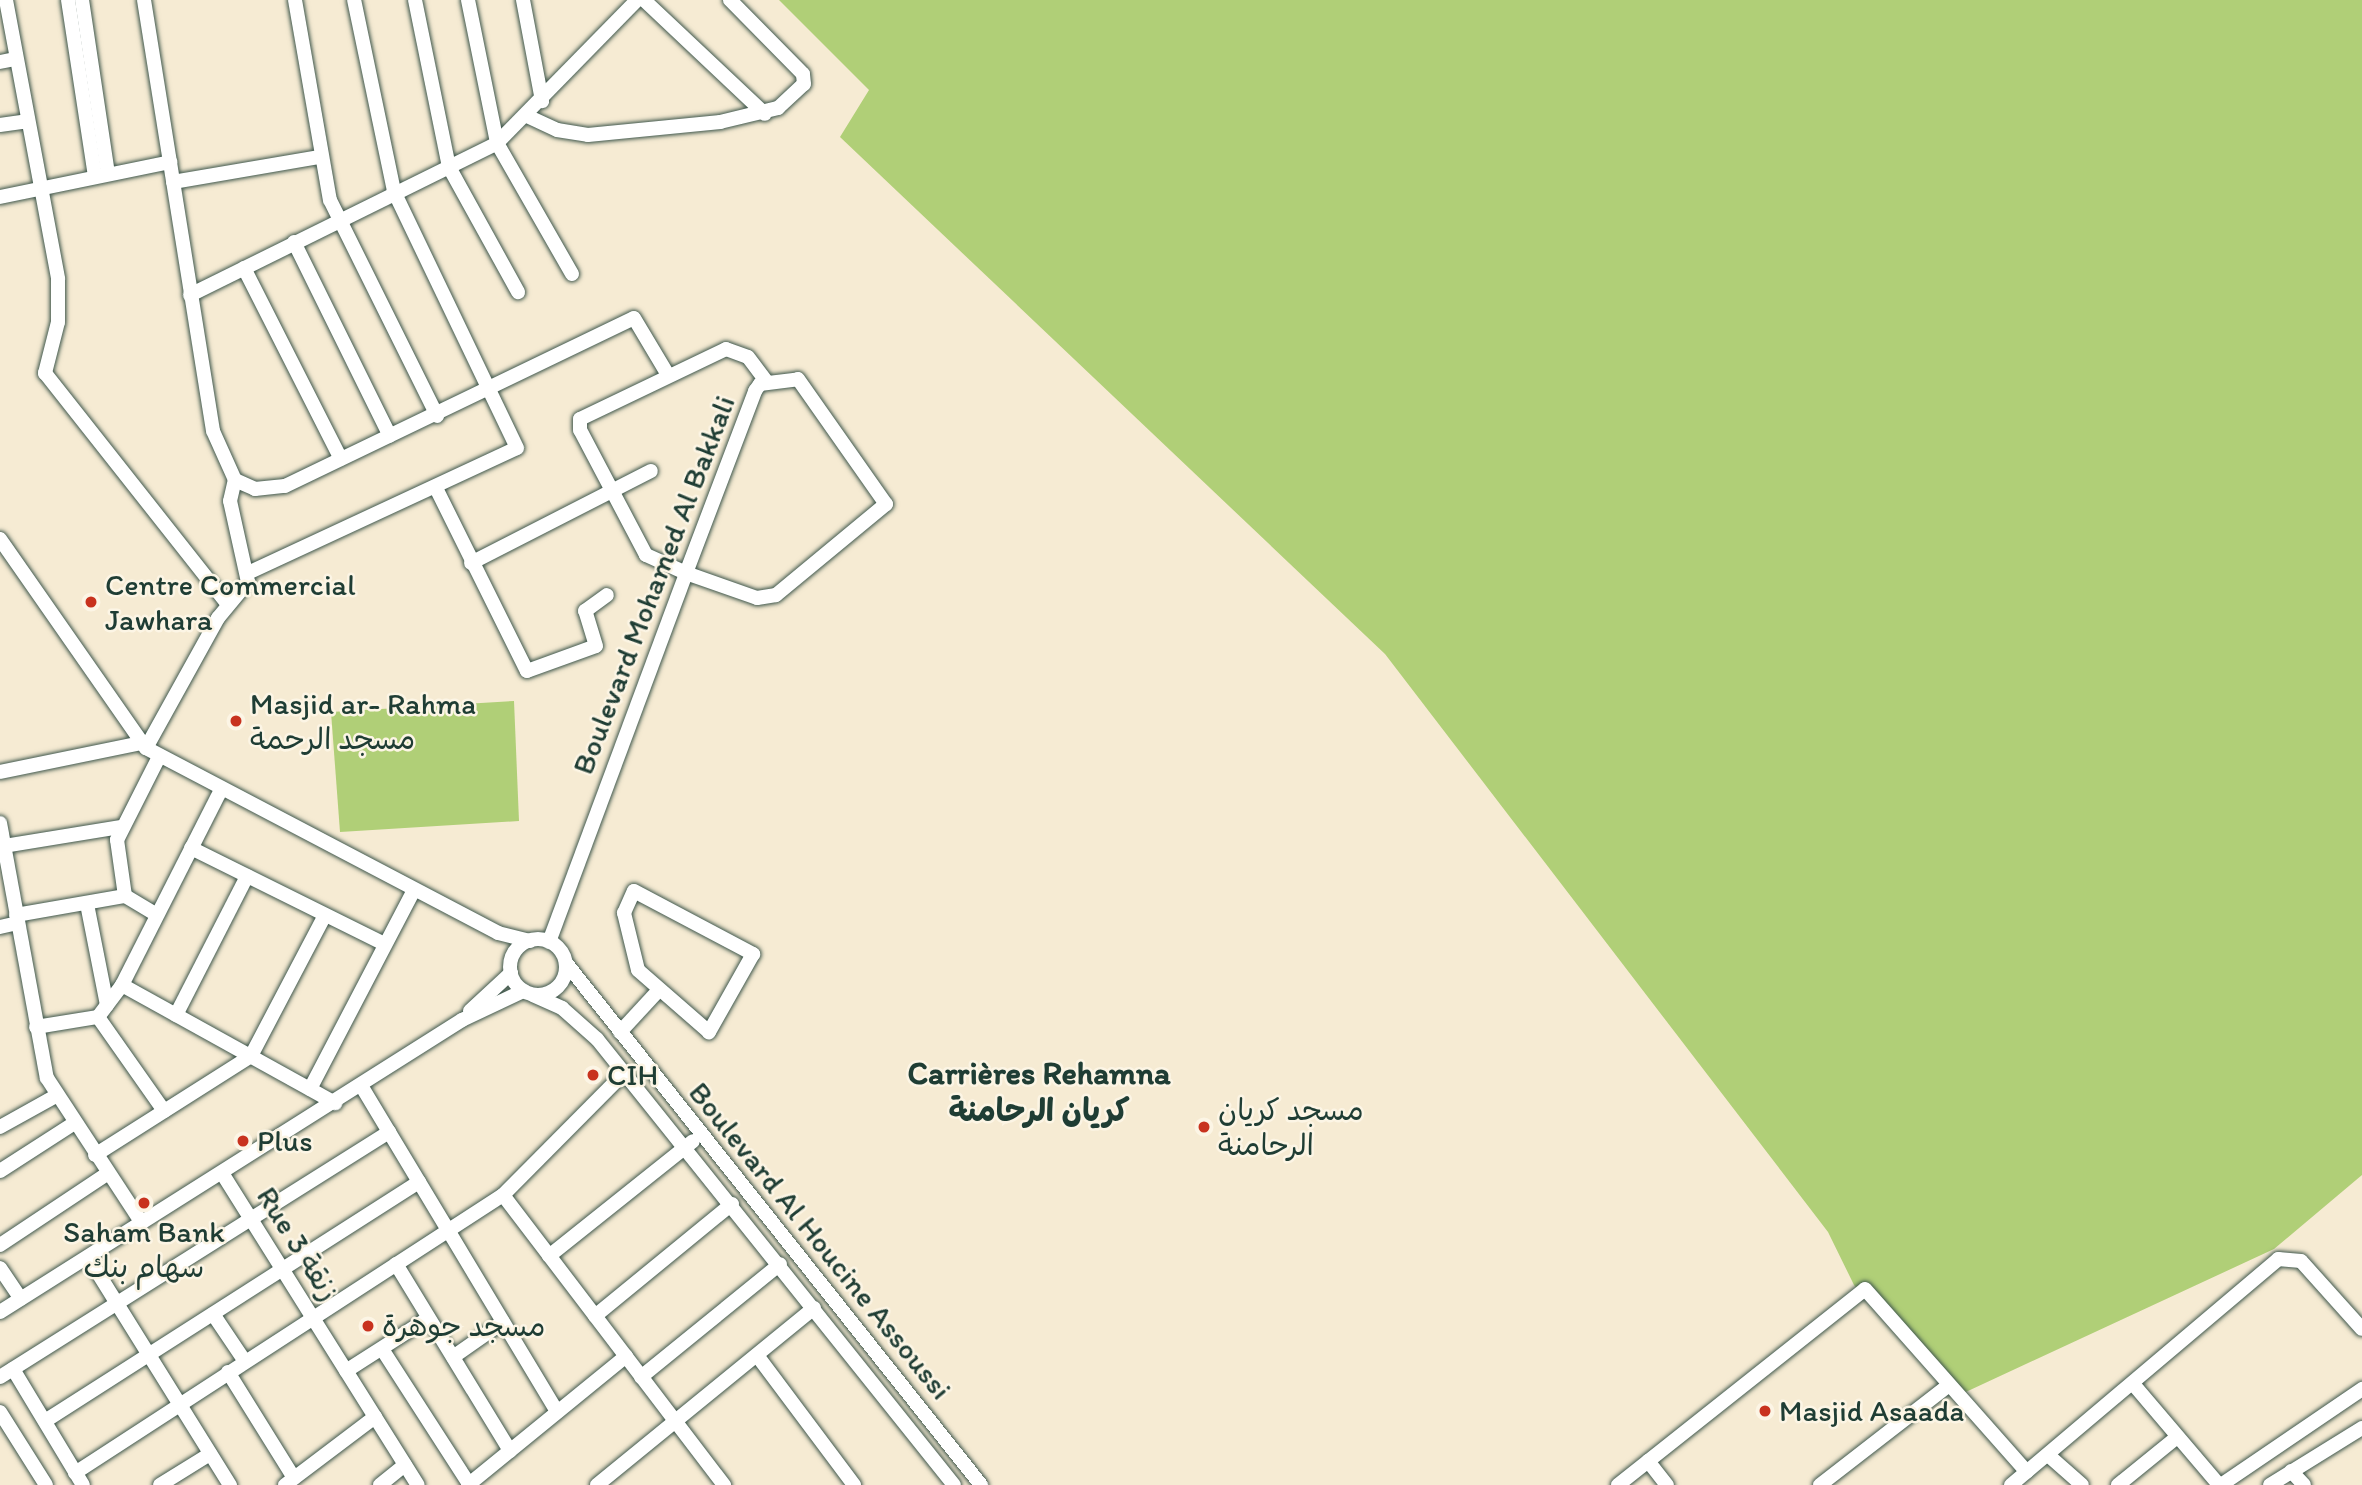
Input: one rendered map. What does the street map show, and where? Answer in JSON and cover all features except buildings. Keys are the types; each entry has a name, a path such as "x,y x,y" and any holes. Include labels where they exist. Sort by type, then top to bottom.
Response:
{"street":[{"path":"6,0 4,17 16,60 60,296 45,373 228,605"},
{"path":"68,0 101,176"},
{"path":"82,0 101,176"},
{"path":"150,0 144,0 217,451 236,480 255,489 275,489 437,416 634,318 667,375"},
{"path":"295,0 320,157 340,219 437,416"},
{"path":"0,772 144,746 250,572 437,490 517,448 394,191 354,0"},
{"path":"415,0 449,167 517,292"},
{"path":"468,0 497,144 572,274"},
{"path":"523,0 542,101"},
{"path":"190,295 394,191 497,144 542,101 637,0"},
{"path":"644,0 765,114"},
{"path":"527,116 557,130 588,135 765,114 799,92 804,79 730,0"},
{"path":"0,62 16,60"},
{"path":"0,125 27,121"},
{"path":"173,182 320,157"},
{"path":"0,197 170,162"},
{"path":"294,242 390,436"},
{"path":"244,268 341,459"},
{"path":"686,573 646,555 612,490 580,419 667,375 734,349 766,381"},
{"name":"Boulevard Mohamed Al Bakkali","path":"549,942 686,573 755,391 766,381 798,379 885,495 884,510 770,598 686,573"},
{"path":"471,563 651,471"},
{"path":"236,480 230,501 250,572"},
{"path":"437,490 527,671 596,646 585,611 607,595"},
{"path":"0,540 144,746 159,757 221,790 498,933 530,941 549,942 566,963 559,986 528,993 462,1020 362,1087 0,1312"},
{"path":"125,896 120,827 159,757"},
{"path":"36,1027 102,1011 122,985 221,790"},
{"path":"0,823 36,1027 56,1096 142,1223"},
{"path":"4,846 120,827"},
{"path":"191,848 384,944"},
{"path":"176,1015 247,876"},
{"path":"310,1089 414,890"},
{"path":"634,891 753,954 709,1031 659,991 636,965 624,913 634,891"},
{"path":"0,927 17,919 125,896 157,915"},
{"path":"87,904 102,1011 164,1111"},
{"path":"94,1155 251,1056 325,915"},
{"path":"498,933 511,966 528,993"},
{"path":"462,1020 530,941"},
{"name":"Boulevard Al Houcine Assoussi","path":"566,963 981,1485"},
{"path":"122,985 335,1103"},
{"path":"620,1032 659,991"},
{"name":"Boulevard Al Houcine Assoussi","path":"528,993 583,1024 625,1072 780,1264 946,1482"},
{"path":"389,1132 6,1373 45,1421 79,1479 180,1403 244,1360 449,1232 503,1195 625,1072"},
{"path":"362,1087 557,1412"},
{"path":"0,1127 56,1096"},
{"path":"0,1171 74,1124"},
{"path":"549,1256 702,1135"},
{"name":"Rue 3 زنقة","path":"222,1173 418,1485"},
{"path":"0,1245 107,1174"},
{"path":"45,1421 419,1182"},
{"path":"503,1195 724,1485"},
{"path":"595,1316 732,1204"},
{"path":"2011,1485 2134,1385 2269,1265 2286,1257 2301,1261 2362,1329"},
{"path":"88,1258 230,1485"},
{"path":"396,1264 510,1451"},
{"path":"641,1377 780,1264"},
{"path":"0,1268 20,1299"},
{"path":"1618,1485 1866,1289 2027,1472"},
{"path":"604,1483 759,1358 814,1308"},
{"path":"213,1314 244,1360"},
{"path":"346,1371 429,1318"},
{"path":"453,1357 503,1322"},
{"path":"382,1349 468,1485 626,1356"},
{"path":"759,1358 854,1485"},
{"path":"228,1372 290,1482 375,1417"},
{"path":"1820,1485 1950,1385"},
{"path":"2134,1385 2220,1485 2362,1389"},
{"path":"0,1412 46,1485"},
{"path":"2270,1485 2362,1428"},
{"path":"2118,1485 2177,1437"},
{"path":"160,1485 210,1454"},
{"path":"2048,1455 2082,1485"},
{"path":"1648,1461 1667,1485"},
{"path":"380,1485 405,1465"},
{"path":"2291,1471 2304,1485"}],"green space":[{"path":"779,0 2362,0 2362,1175 2274,1249 1955,1397 1854,1285 1828,1232 1385,654 840,137 869,90"},
{"path":"514,701 519,821 340,832 331,712"}],"place":[{"name":"Centre Commercial Jawhara","path":"91,602"},
{"name":"Masjid ar- Rahma مسجد الرحمة","path":"236,721"},
{"name":"CIH","path":"593,1075"},
{"name":"مسجد كريان الرحامنة","path":"1204,1127"},
{"name":"Plus","path":"243,1141"},
{"name":"Saham Bank سهام بنك","path":"144,1203"},
{"name":"مسجد جوهرة","path":"368,1326"},
{"name":"Masjid Asaada","path":"1765,1411"}],"district":[{"name":"Carrières Rehamna كريان الرحامنة","path":"1039,1092"}]}
